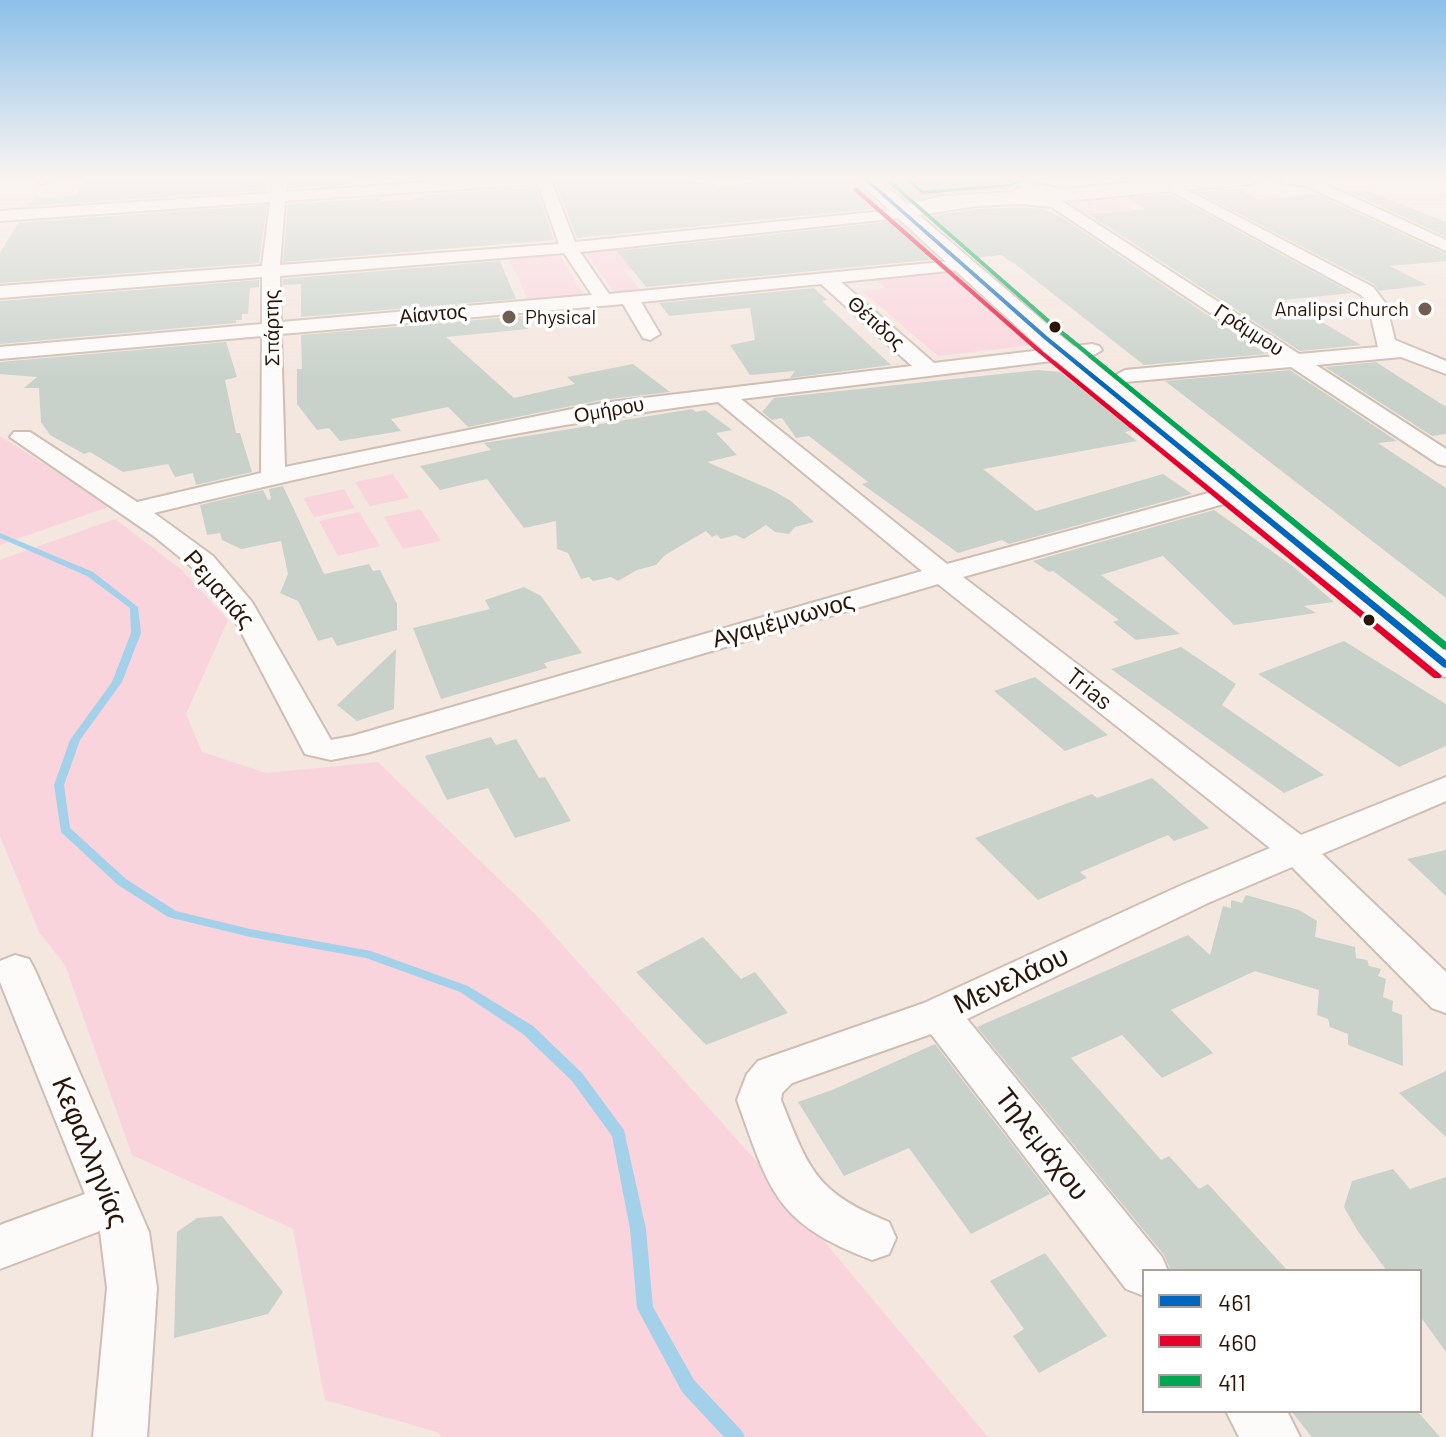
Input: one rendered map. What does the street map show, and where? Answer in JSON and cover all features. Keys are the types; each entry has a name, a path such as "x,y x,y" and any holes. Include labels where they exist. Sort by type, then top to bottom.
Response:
{"main road":[{"path":"943,245 962,265 1078,352 1125,376 1446,631"},
{"path":"951,245 1078,352 1236,493 1446,665"}],"street":[{"name":"Σπάρτης","path":"273,245 273,477"},
{"path":"568,245 604,300"},
{"path":"0,292 595,245"},
{"name":"Γράμμου","path":"1118,245 1446,459"},
{"path":"1282,245 1367,291 1377,304 1386,343 1446,368"},
{"name":"Αίαντος","path":"0,353 629,298 962,265"},
{"name":"Θέτιδος","path":"825,278 928,369"},
{"path":"629,298 650,334"},
{"path":"1125,376 1446,346"},
{"name":"Ομήρου","path":"133,510 273,477 602,410 1078,352"},
{"name":"Trias","path":"721,394 942,574 1296,850 1446,997"},
{"name":"Ρεματιάς","path":"22,437 133,510 200,559 242,608 279,671 317,747 331,750"},
{"name":"Αγαμέμνωνος","path":"331,750 355,746 942,574 1236,493"},
{"name":"Μενελάου","path":"872,1238 832,1220 807,1200 786,1168 759,1100 759,1092 777,1071 939,1014 1296,850 1446,788"},
{"name":"Κεφαλληνίας","path":"15,970 125,1232 132,1288 120,1437"},
{"name":"Τηλεμάχου","path":"939,1014 1142,1270"},
{"path":"0,1247 113,1205"},
{"path":"1255,1413 1273,1437"}],"shaded area":[{"path":"636,246 639,249 635,269 625,271 642,292 616,295 584,251"},
{"path":"558,253 586,298 529,302 508,257"},
{"path":"960,271 1041,344 938,356 862,291 885,288 876,279"},
{"path":"0,436 111,506 0,545"},
{"path":"393,474 409,498 370,506 355,482"},
{"path":"344,489 355,508 314,517 303,498"},
{"path":"420,509 441,541 403,549 384,517"},
{"path":"359,512 380,546 338,556 319,521"},
{"path":"115,519 182,570 228,620 186,714 202,752 266,773 378,762 535,914 766,1172 988,1437 442,1437 437,1432 325,1400 293,1229 132,1155 65,965 39,932 0,836 0,560"}],"building":[{"path":"5,245 261,245 259,263 0,283 0,253"},
{"path":"284,245 492,245 283,262"},
{"path":"672,245 924,245 939,259 646,287 617,251"},
{"path":"959,245 1103,245 1266,354 1144,365 1001,255 974,258"},
{"path":"1136,245 1264,245 1352,293 1284,300 1361,345 1300,351"},
{"path":"1299,245 1427,245 1446,254 1446,261 1390,266 1427,285 1379,291 1374,284"},
{"path":"500,261 516,299 301,317 301,284 283,285 283,279"},
{"path":"259,280 259,287 250,288 248,314 242,314 242,320 236,320 236,323 0,344 0,301"},
{"path":"814,288 827,300 822,301 891,365 790,378 795,371 750,375 730,345 755,340 750,308 669,316 659,303"},
{"path":"523,316 528,329 446,337 514,398 575,384 567,377 633,364 670,392 601,400 468,427 448,407 391,419 401,431 340,441 329,428 317,430 297,404 297,369 302,369 301,335"},
{"path":"226,342 237,377 225,380 236,433 240,433 252,472 196,485 193,473 175,477 168,464 123,472 90,452 84,454 50,435 41,422 39,388 24,388 37,377 0,374 0,362"},
{"path":"1376,362 1446,407 1446,434 1432,436 1325,367"},
{"path":"1038,370 1060,372 1135,430 1125,432 1137,441 983,469 1036,511 1163,474 1192,494 1009,544 1002,540 958,553 862,484 868,482 809,436 796,438 782,418 772,420 762,412 774,398"},
{"path":"1290,370 1397,441 1378,443 1446,488 1446,598 1165,381"},
{"path":"692,409 696,412 705,410 732,430 716,433 737,455 707,462 772,490 791,501 814,522 795,527 789,534 775,532 766,525 744,539 736,535 721,539 717,535 712,537 706,531 665,555 656,565 637,570 618,581 611,577 593,581 589,577 581,579 568,553 557,549 556,521 524,528 487,479 440,490 420,466 491,450 484,443"},
{"path":"283,486 324,574 369,564 373,571 380,570 397,604 397,630 337,646 332,637 318,641 298,601 280,593 288,574 281,541 241,549 222,540 220,533 207,535 200,505 263,490 268,500 271,499 269,489"},
{"path":"1214,510 1294,567 1334,602 1304,606 1316,613 1234,625 1163,556 1101,575 1180,634 1136,640 1113,622 1119,620 1053,571 1049,572 1033,561"},
{"path":"524,587 541,596 582,653 544,663 547,668 441,699 413,628 490,609 485,600"},
{"path":"1344,641 1446,704 1446,746 1399,767 1258,674"},
{"path":"1181,647 1236,684 1222,705 1324,775 1284,793 1111,669"},
{"path":"396,649 394,709 357,721 337,705"},
{"path":"1035,677 1108,735 1065,751 994,691"},
{"path":"491,737 496,745 516,739 539,778 545,777 571,821 515,838 488,788 447,800 425,756"},
{"path":"1152,778 1209,828 1174,841 1168,835 1080,872 1087,878 1038,900 975,838 1092,794 1097,798"},
{"path":"1446,850 1446,896 1407,859"},
{"path":"1246,895 1299,910 1317,921 1315,937 1355,947 1356,958 1367,960 1369,966 1381,969 1378,976 1386,979 1383,997 1393,1001 1392,1011 1402,1015 1403,1066 1348,1045 1348,1034 1330,1027 1328,1019 1317,1015 1319,990 1255,971 1171,1010 1213,1053 1162,1078 1122,1035 1071,1058 1161,1160 1169,1156 1199,1189 1208,1184 1286,1269 1170,1269 1164,1255 977,1027 1188,935 1210,955 1223,906 1231,908 1231,900 1242,903"},
{"path":"703,937 741,979 755,972 788,1013 706,1045 636,972"},
{"path":"935,1044 1050,1194 971,1234 909,1148 844,1176 798,1102"},
{"path":"1446,1071 1446,1137 1399,1093"},
{"path":"1393,1169 1410,1189 1446,1177 1446,1352 1422,1319 1422,1269 1386,1269 1344,1207 1352,1181"},
{"path":"222,1216 283,1292 268,1314 174,1338 177,1232 197,1218"},
{"path":"1045,1253 1107,1336 1039,1373 1013,1336 1024,1329 990,1281"},
{"path":"1293,1413 1419,1413 1440,1437 1312,1437"}],"waterway":[{"path":"0,535 90,574 134,607 136,633 117,682 75,740 59,785 65,829 122,882 172,914 250,933 367,954 464,989 528,1030 577,1077 619,1134 638,1229 645,1308 688,1386 736,1437"}],"transit line":[{"name":"460","path":"919,245 1037,349 1437,676"},
{"name":"461","path":"940,245 1046,338 1446,665"},
{"name":"411","path":"962,245 1055,327 1446,647"}],"place":[{"name":"Analipsi Church","path":"1425,309"},
{"name":"Physical","path":"509,317"}]}
